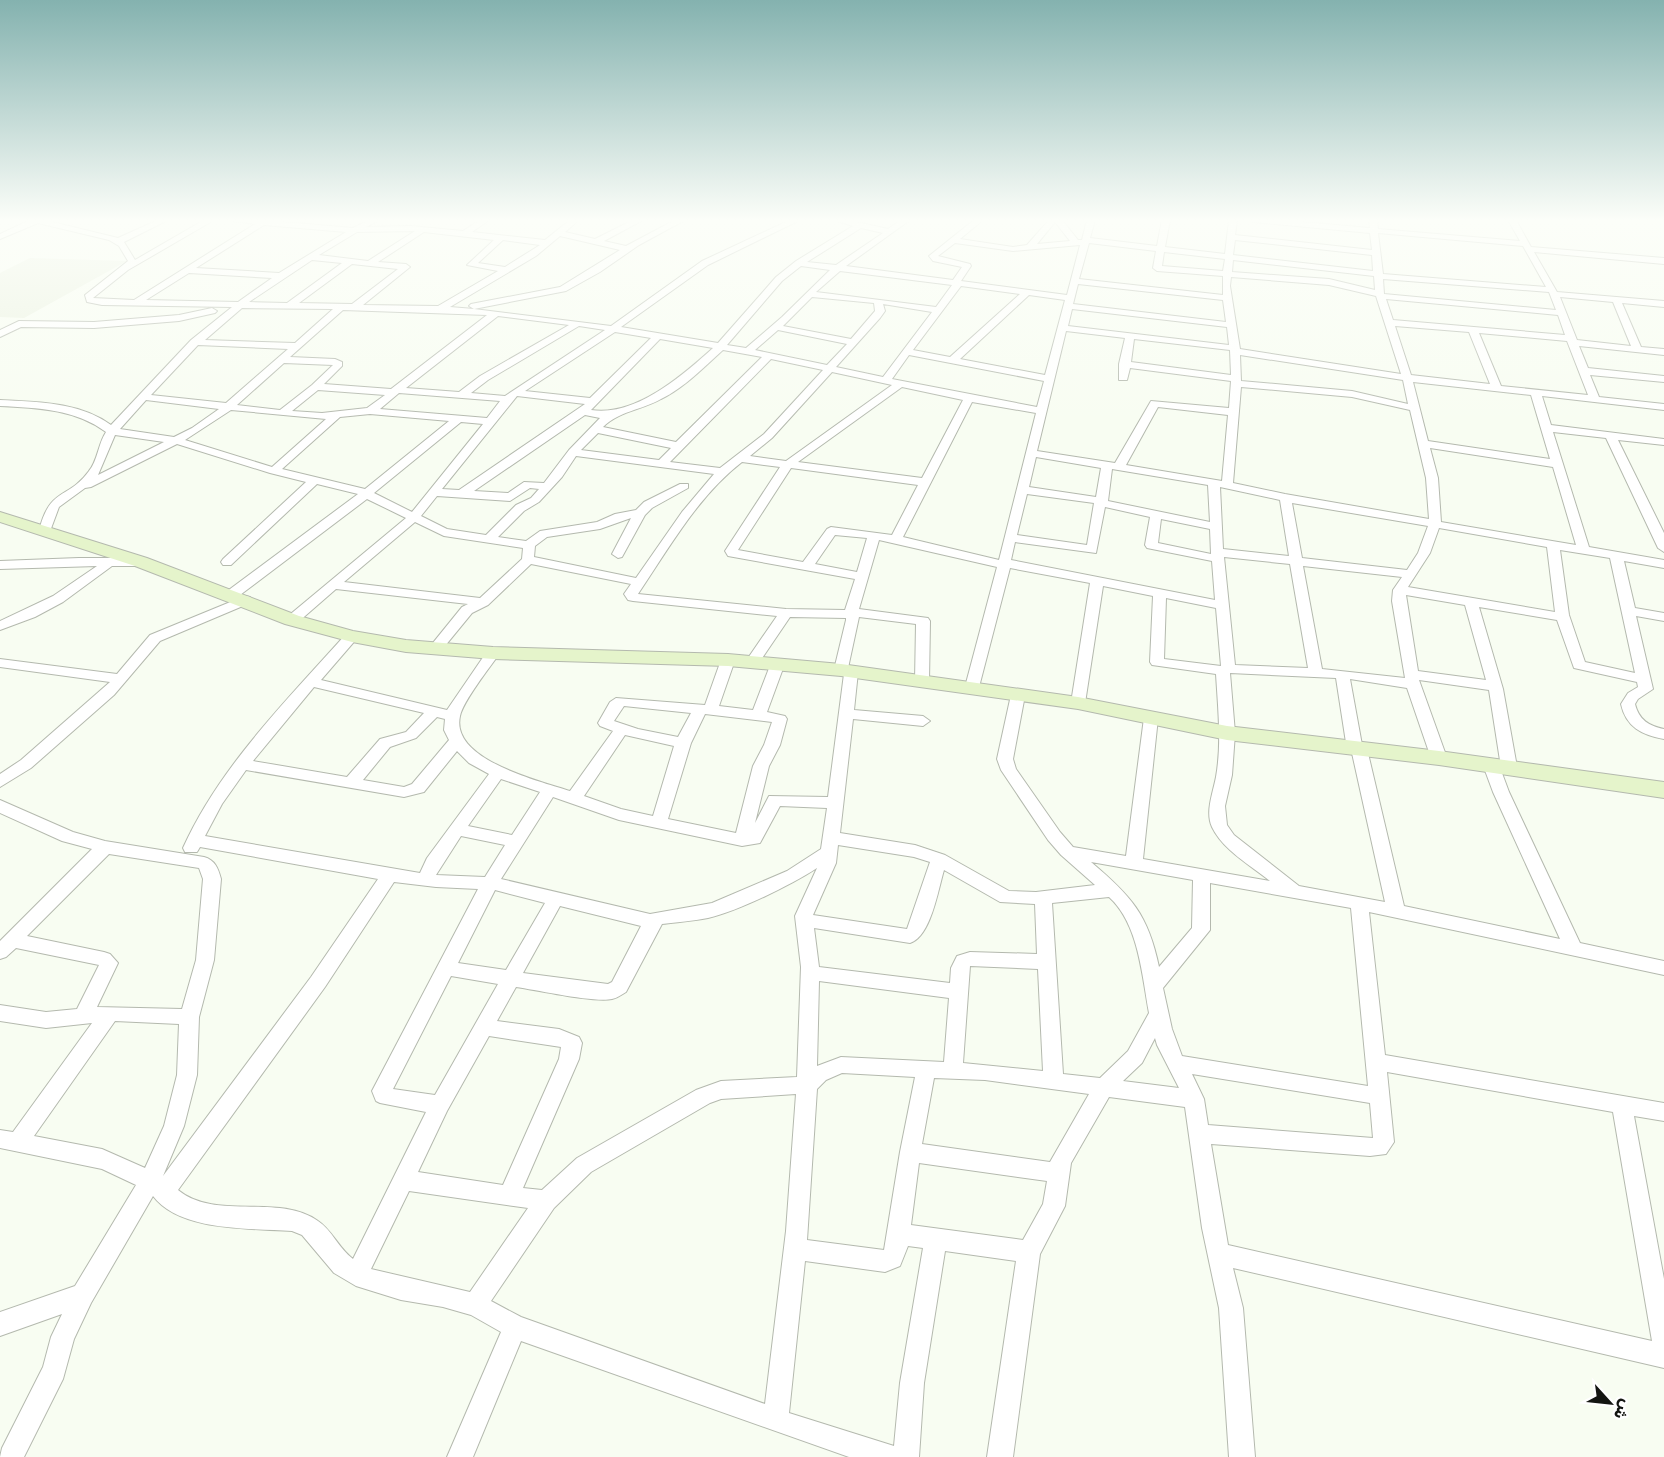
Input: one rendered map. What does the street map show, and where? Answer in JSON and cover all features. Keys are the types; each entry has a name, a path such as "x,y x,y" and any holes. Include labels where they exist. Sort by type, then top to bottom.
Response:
{"street":[{"path":"100,288 88,297 90,300 234,306 440,309 578,323 747,351 899,384 1042,411"},
{"path":"135,303 159,288"},
{"path":"76,491 99,466 105,442 112,431 157,379 234,306 261,288"},
{"path":"288,307 314,288"},
{"path":"353,308 379,288"},
{"path":"440,309 476,288"},
{"path":"453,310 565,288"},
{"path":"291,620 414,517 512,396 671,288"},
{"path":"489,539 520,508 535,500 558,475 573,452 609,416 660,396 695,370 720,347 768,288"},
{"path":"747,351 776,327 815,288"},
{"path":"886,380 953,288"},
{"path":"987,288 1231,325"},
{"path":"972,687 1012,538 1072,288"},
{"path":"1137,288 1228,298"},
{"path":"1228,288 1236,382 1220,484 1216,527 1226,670 1227,733 1224,775 1217,806 1219,825 1228,839 1296,891"},
{"path":"1353,288 1380,295 1562,313"},
{"path":"1380,288 1407,378 1432,478 1435,523 1425,553 1400,590 1399,601 1412,679 1439,758"},
{"path":"1512,288 1664,304"},
{"path":"1551,288 1595,400"},
{"path":"953,360 1026,293"},
{"path":"809,294 938,310"},
{"path":"1616,299 1637,349"},
{"path":"878,301 879,314 776,428 722,472 686,515 631,594 633,597 786,613 851,613 923,621 922,681"},
{"path":"0,322 94,325 197,315 234,306"},
{"path":"45,531 55,504 76,491 178,441 227,408 340,308"},
{"path":"370,411 496,313"},
{"path":"462,395 484,378 578,323"},
{"path":"1390,323 1573,341 1662,354"},
{"path":"0,334 18,324"},
{"path":"776,327 853,342"},
{"path":"1062,328 1234,349 1407,378 1664,407"},
{"path":"1473,330 1497,389"},
{"path":"1123,378 1130,336"},
{"path":"463,494 582,412 657,337"},
{"path":"194,342 297,346"},
{"path":"907,352 1050,379"},
{"path":"661,464 769,356"},
{"path":"281,360 338,363 316,387 282,413"},
{"path":"1124,364 1236,382 1352,394 1413,408"},
{"path":"1584,371 1664,379"},
{"path":"860,576 731,552 787,465 899,384"},
{"path":"316,387 594,402"},
{"path":"1536,394 1584,551"},
{"path":"143,397 282,413 336,415 370,411 490,421"},
{"path":"896,539 969,398"},
{"path":"0,403 34,405 71,411 96,419 112,431 178,441 274,471 366,494 444,532 530,545"},
{"path":"1012,538 1091,551 1113,466 1155,404 1233,412"},
{"path":"582,412 609,416"},
{"path":"274,471 336,415"},
{"path":"0,782 26,764 120,679 155,638 238,598 459,418"},
{"path":"1547,428 1664,442"},
{"path":"596,429 678,446"},
{"path":"1611,436 1619,459 1653,519 1664,548"},
{"path":"1422,443 1558,464"},
{"path":"573,452 722,472"},
{"path":"1032,453 1220,484 1285,498 1664,564"},
{"path":"741,458 924,482"},
{"path":"227,562 315,480"},
{"path":"435,492 512,497 528,484 547,487"},
{"path":"618,554 640,513 648,505 684,486"},
{"path":"1023,490 1102,502 1216,527"},
{"path":"1285,498 1316,674"},
{"path":"435,649 467,610 483,602 528,560 530,545 535,539 544,534 600,525 619,517 640,513"},
{"path":"1156,515 1151,545 1217,555 1295,560 1412,574"},
{"path":"0,517 141,562 291,620 352,636 435,649 493,653 778,663 972,687 1078,703 1227,733 1439,758 1664,790"},
{"path":"807,566 832,531 896,539 1005,564 1222,605"},
{"path":"776,1420 795,1249 807,1085 810,973 804,920 808,904 825,872 830,845 846,714 846,671 853,620 851,613 860,576 874,536"},
{"path":"1553,545 1563,617 1579,665 1643,679"},
{"path":"1616,555 1646,689 1633,696 1628,704 1630,715 1646,730 1664,734"},
{"path":"528,560 638,582"},
{"path":"0,626 29,615 61,598 87,582 110,562"},
{"path":"0,565 141,562"},
{"path":"1078,703 1097,581"},
{"path":"333,585 483,602"},
{"path":"1400,590 1563,617"},
{"path":"1160,595 1157,662 1226,670 1342,674 1496,686"},
{"path":"1471,603 1496,686 1501,792 1574,949"},
{"path":"1628,611 1664,617"},
{"path":"753,661 786,613"},
{"path":"187,859 194,840 216,800 242,764 310,682 352,636"},
{"path":"493,653 456,707 452,716 452,730 456,741 474,759 498,772 608,811 742,840 754,839 775,800 834,803"},
{"path":"659,823 683,743 705,709 728,660"},
{"path":"0,663 120,679"},
{"path":"758,715 778,663"},
{"path":"1342,674 1357,749 1396,911"},
{"path":"310,682 369,694 452,716"},
{"path":"1018,695 1005,759 1018,786 1067,851 1112,890 1135,920 1149,963 1167,1045 1194,1099 1213,1228 1231,1308 1242,1457"},
{"path":"683,743 605,723 618,702 758,715 774,717 780,721 772,745 761,766 742,840"},
{"path":"351,783 385,743 411,735 434,711"},
{"path":"846,714 923,721"},
{"path":"1134,863 1150,718"},
{"path":"573,799 622,729"},
{"path":"242,764 404,792 418,788 456,741"},
{"path":"425,879 433,862 498,772"},
{"path":"440,1105 387,1097 382,1095 382,1091 490,883 549,790"},
{"path":"0,806 68,837 105,847 187,859 204,863 210,869 212,879 205,960 189,1017 187,1075 182,1100 156,1187"},
{"path":"457,829 517,842"},
{"path":"194,840 390,875 490,883 653,922"},
{"path":"447,968 610,992 619,987 653,922 663,915 687,915 718,908 792,875 830,845 915,851 939,859 1006,897 1043,897 1112,890"},
{"path":"6,946 105,847"},
{"path":"1067,851 1359,903 1664,968"},
{"path":"804,920 910,936 917,930 939,859"},
{"path":"11,1457 54,1370 63,1337 83,1295 156,1187 318,982 390,875"},
{"path":"1154,986 1202,930 1202,875"},
{"path":"1043,897 1054,1081"},
{"path":"357,1274 440,1105 556,898"},
{"path":"1200,1134 1379,1147 1384,1142 1359,903"},
{"path":"6,946 104,959 109,963 83,1016"},
{"path":"953,1070 960,968 965,959 1047,962"},
{"path":"810,973 958,992"},
{"path":"0,1012 46,1020 110,1012 189,1017"},
{"path":"110,1012 9,1142 102,1160 124,1167 156,1187 183,1208 200,1212 292,1221 310,1228 342,1265 357,1274 401,1289 443,1296 476,1305 515,1327 776,1420 890,1457"},
{"path":"1000,1457 1029,1252 1054,1206 1061,1161 1104,1087 1135,1058 1159,1013"},
{"path":"483,1027 559,1037 572,1043 569,1059 508,1196"},
{"path":"1376,1062 1664,1112"},
{"path":"1176,1063 1379,1096"},
{"path":"476,1305 546,1201 584,1165 703,1096 722,1090 807,1085 819,1074 841,1065 985,1072 1194,1099"},
{"path":"795,1249 885,1261 892,1258 896,1252 910,1152 927,1069"},
{"path":"1622,1105 1664,1343"},
{"path":"910,1152 1059,1173"},
{"path":"403,1180 546,1201"},
{"path":"899,1234 1029,1252"},
{"path":"906,1457 912,1383 936,1239"},
{"path":"1219,1254 1664,1356"},
{"path":"0,1324 83,1295"},
{"path":"460,1457 515,1327"}],"shaded area":[{"path":"0,288 78,288 24,318 0,317"}]}
